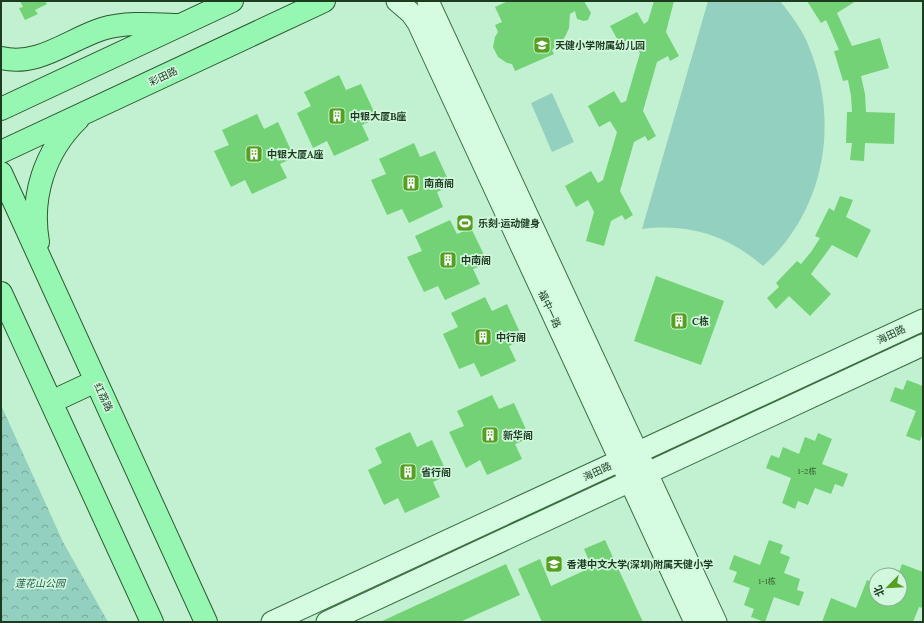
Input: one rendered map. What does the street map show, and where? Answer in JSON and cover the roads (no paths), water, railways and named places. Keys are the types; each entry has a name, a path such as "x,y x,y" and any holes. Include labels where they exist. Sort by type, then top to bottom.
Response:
{"main road":[{"path":"1,109 232,1"},
{"name":"彩田路","path":"1,152 324,1"},
{"path":"1,58 9,60 34,59 103,29 136,24 181,25"},
{"path":"47,274 40,252 36,228 38,187 43,172 55,149 72,126 86,112"},
{"name":"红荔路","path":"1,173 206,620"},
{"path":"1,293 152,622"},
{"path":"51,402 96,381"}],"street":[{"name":"福中一路","path":"397,1 430,29"},
{"name":"福中一路","path":"428,1 430,29 628,456 716,622"},
{"name":"海田路","path":"272,622 923,320"},
{"path":"327,622 923,345"},
{"name":"福中一路","path":"638,477 695,622"}],"place":[{"name":"天健小学附属幼儿园","path":"542,45"},
{"name":"中银大厦B座","path":"337,116"},
{"name":"中银大厦A座","path":"254,154"},
{"name":"南商阁","path":"411,183"},
{"name":"乐刻·运动健身","path":"465,223"},
{"name":"中南阁","path":"448,260"},
{"name":"C栋","path":"679,321"},
{"name":"中行阁","path":"483,337"},
{"name":"新华阁","path":"490,435"},
{"name":"省行阁","path":"408,472"},
{"name":"香港中文大学(深圳)附属天健小学","path":"554,564"}],"park label":[{"name":"莲花山公园","path":"40,583"}]}
